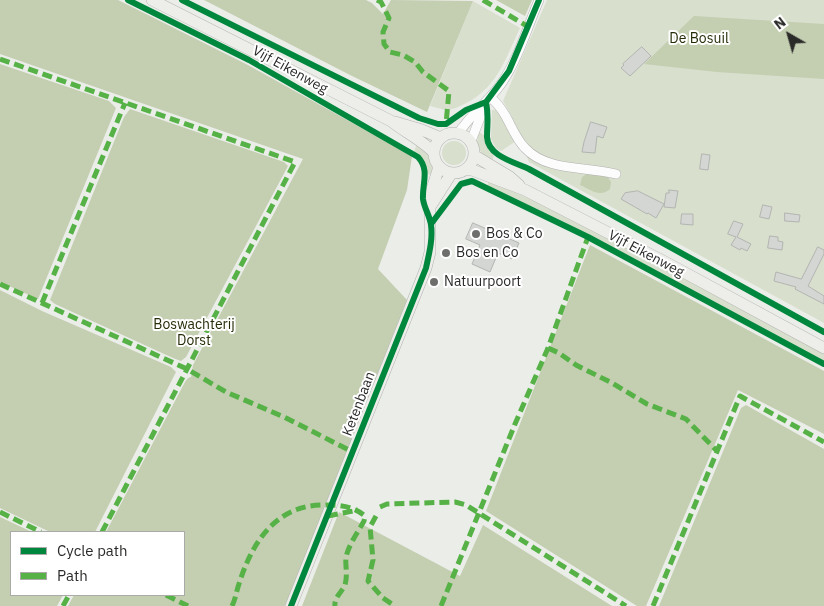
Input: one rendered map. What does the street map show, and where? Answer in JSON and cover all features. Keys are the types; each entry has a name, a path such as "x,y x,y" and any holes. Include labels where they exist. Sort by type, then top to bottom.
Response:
{"main road":[{"name":"Vijf Eikenweg","path":"152,0 391,121 430,148 434,153"},
{"name":"Vijf Eikenweg","path":"391,121 442,138"},
{"path":"450,134 458,134 471,141 475,156 466,170 451,174 439,167 434,153 436,145 442,138 450,134"},
{"name":"Vijf Eikenweg","path":"475,156 510,177 524,190"},
{"name":"Ketenbaan","path":"291,606 426,268 430,252 431,190 439,167"},
{"name":"Vijf Eikenweg","path":"466,170 472,170 524,190 665,262 824,348"},
{"path":"430,207 451,174"}],"street":[{"path":"458,134 466,122 488,100 509,71 538,0"},
{"path":"471,141 488,100"},
{"path":"488,100 504,112 523,147 532,155 567,167 616,174"}],"green space":[{"path":"0,0 118,0 246,64 412,156 407,190 378,269 407,300 285,606 68,606 73,596 185,596 185,531 107,531 185,382 191,377 193,365 303,159 0,54"},
{"path":"204,0 366,0 383,14 391,0 473,1 427,112"},
{"path":"496,0 532,0 525,16"},
{"name":"De Bosuil","path":"547,0 824,0 824,323 529,162 511,115 503,101"},
{"path":"473,1 520,28 504,63 491,83 482,92 472,100 453,109 445,110 430,106"},
{"name":"De Bosuil","path":"694,16 824,24 824,79 717,72 644,64"},
{"path":"0,64 109,101 116,108 38,299 0,282"},
{"name":"Boswachterij Dorst","path":"130,109 284,162 288,166 186,357 181,361 55,304 50,300 124,117"},
{"path":"492,110 500,113 516,141 501,151 496,148 491,139"},
{"path":"478,131 485,136 488,149 494,156 491,163 479,149"},
{"path":"454,141 459,142 465,148 465,158 459,164 454,165 449,164 443,158 442,153 443,148 449,142"},
{"path":"417,143 429,157 432,166 432,176 427,173 423,160 414,152"},
{"path":"587,174 607,176 611,182 610,189 599,193 580,185 582,177"},
{"path":"489,181 617,241 824,353 824,362 608,245 487,186"},
{"path":"590,245 824,371 824,434 738,390 646,606 637,606 486,511"},
{"path":"0,290 42,311 171,367 176,372 96,531 48,531 0,508"},
{"path":"746,405 824,449 824,606 659,606 741,408"},
{"path":"339,512 460,576 483,525 612,606 302,606"},
{"path":"0,517 30,531 10,531 10,596 62,596 57,606 0,606"}],"building":[{"path":"642,47 651,56 630,76 621,68"},
{"path":"591,122 607,127 603,138 597,136 595,153 582,152 584,142"},
{"path":"702,154 710,155 708,170 700,169"},
{"path":"669,190 678,191 675,208 664,207 666,193 669,193"},
{"path":"638,191 664,204 656,218 621,199 625,193"},
{"path":"763,205 772,207 769,219 760,217"},
{"path":"785,213 800,215 799,222 785,221"},
{"path":"682,214 693,214 693,225 681,224"},
{"path":"734,221 743,224 737,237 751,244 747,251 741,248 740,250 731,245 736,237 728,234"},
{"path":"473,223 519,243 512,259 498,253 490,272 472,264 480,245 466,239"},
{"path":"770,236 778,237 778,241 783,242 782,250 768,248"},
{"path":"818,247 824,250 824,254 808,286 824,296 824,304 795,289 796,287 774,281 776,272 801,279"}],"marked path":[{"path":"377,0 381,2 389,18 383,32 384,44 390,52 403,55 415,62 423,72 449,91 446,124"},
{"path":"483,0 527,26"},
{"path":"0,59 295,162 103,531"},
{"path":"42,303 125,103"},
{"path":"441,606 548,348 588,237"},
{"path":"0,284 187,369 226,392 284,417 353,452"},
{"path":"548,348 647,404 686,419 717,451"},
{"path":"653,606 740,396 824,442"},
{"path":"380,507 387,504 455,502 466,505 626,606"},
{"path":"232,606 243,571 250,556 258,542 279,519 292,511 307,506 336,505 356,510 365,516 347,552 345,585 337,597 335,606"},
{"path":"328,516 358,510"},
{"path":"0,512 39,531"},
{"path":"376,516 370,527 373,560 368,581 383,598 395,606"},
{"path":"63,606 68,596"},
{"path":"168,596 188,606"}],"cycle path":[{"path":"128,0 249,60 418,157 424,167 423,199 431,230 426,268 291,606"},
{"path":"182,0 419,118 438,124 446,124 466,110 486,102 509,71 539,0"},
{"path":"486,102 488,144 497,154 529,169 824,332"},
{"path":"431,224 461,184 472,181 588,237 824,364"}],"place":[{"name":"Bos & Co","path":"476,234"},
{"name":"Bos en Co","path":"446,253"},
{"name":"Natuurpoort","path":"434,282"}]}
